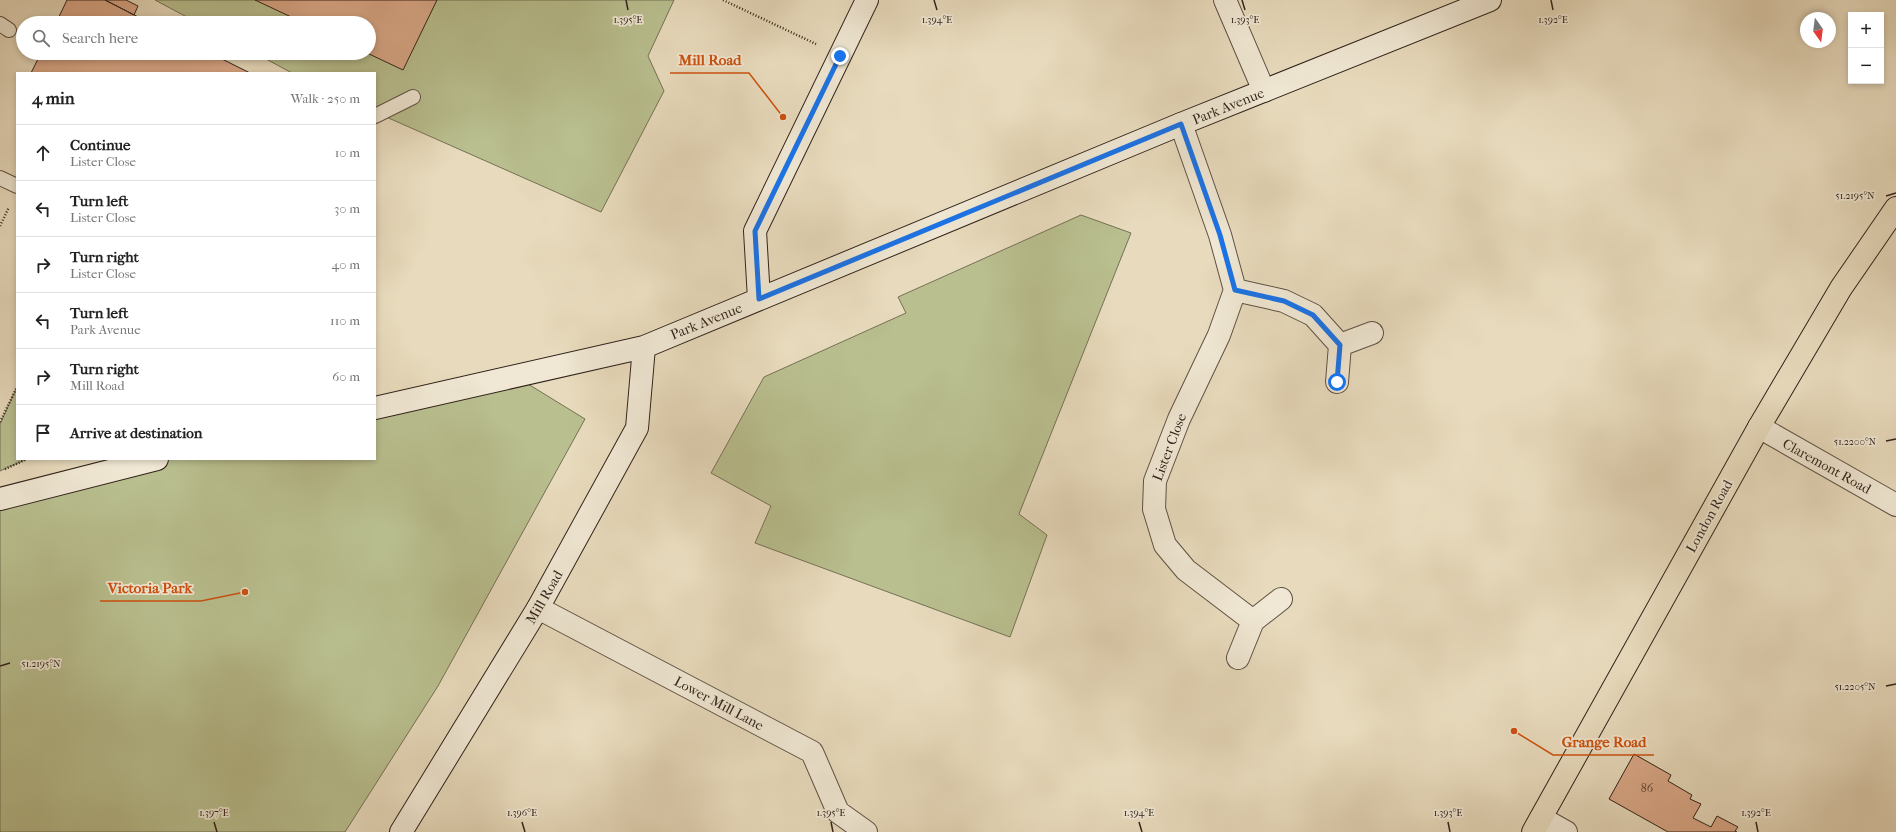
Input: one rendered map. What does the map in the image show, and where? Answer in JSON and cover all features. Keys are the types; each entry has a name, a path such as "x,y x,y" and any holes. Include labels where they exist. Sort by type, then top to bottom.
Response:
{"main road":[{"name":"London Road","path":"1537,825 1759,427 1841,288 1896,208"}],"street":[{"path":"759,299 755,231 867,0"},
{"path":"1225,0 1264,91"},
{"name":"Park Avenue","path":"376,408 644,347 1181,124 1490,0"},
{"path":"1181,124 1220,235 1235,290 1284,301 1313,315 1340,345 1337,382"},
{"name":"Lister Close","path":"1235,290 1219,335 1179,419 1155,481 1154,509 1165,545 1186,570 1253,620"},
{"path":"1340,345 1372,333"},
{"name":"Mill Road","path":"401,832 538,608 637,428 644,347"},
{"name":"Claremont Road","path":"1759,427 1896,504"},
{"path":"0,499 153,460"},
{"path":"1238,658 1253,620 1281,599"},
{"name":"Lower Mill Lane","path":"538,608 812,752 838,812 866,832"},
{"path":"1537,825 1566,832"}],"lane":[{"path":"376,116 413,97"},
{"path":"0,178 16,186"}],"path":[{"path":"723,0 840,56"},
{"path":"0,226 10,205"},
{"path":"0,422 16,389"},
{"path":"0,471 25,460"}],"green space":[{"path":"155,0 674,0 648,56 664,91 601,212 376,112 376,72 290,72 268,60 376,60 376,16 185,16"},
{"path":"1081,215 1131,233 1019,514 1047,535 1010,637 755,543 771,506 711,473 764,377 906,313 898,297"},
{"path":"515,376 585,419 438,686 345,832 0,832 0,499 153,460 376,460 376,408"},
{"path":"16,389 16,460 25,460 0,471 0,424"}],"building":[{"path":"67,0 105,0 136,16 59,16"},
{"path":"105,0 126,0 138,6 134,15"},
{"path":"255,0 437,0 403,70 376,57 376,16 289,16"},
{"path":"38,60 224,60 248,72 32,72"},
{"path":"1634,754 1671,775 1668,781 1692,795 1690,799 1701,804 1693,818 1711,827 1717,816 1738,827 1735,831 1737,832 1668,832 1609,799"}],"place":[{"name":"Mill Road","path":"783,117"},
{"name":"Victoria Park","path":"245,592"},
{"name":"Grange Road","path":"1514,731"}],"route":[{"path":"840,56 755,231 759,299 1181,124 1202,188 1220,235 1235,290 1284,301 1313,315 1340,345 1337,382"}]}
